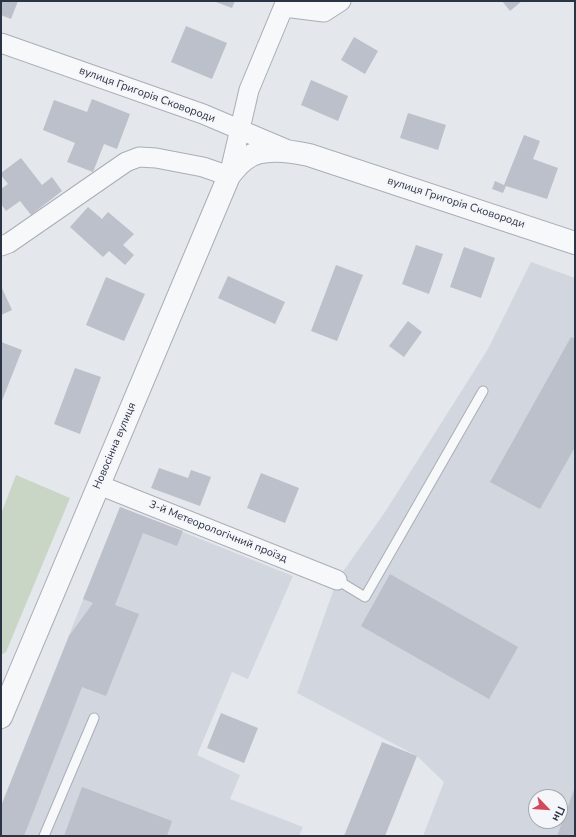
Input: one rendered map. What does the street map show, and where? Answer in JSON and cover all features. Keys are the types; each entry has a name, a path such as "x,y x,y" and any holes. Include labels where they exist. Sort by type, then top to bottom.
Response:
{"street":[{"path":"285,4 324,12 341,1"},
{"name":"Новосінна вулиця","path":"1,717 229,176 250,90 285,4"},
{"name":"вулиця Григорія Сковороди","path":"1,43 203,114 291,151 349,168 575,243"},
{"name":"вулиця Григорія Сковороди","path":"245,158 269,151 291,151"},
{"path":"1,246 126,162 139,157 156,158 203,166 229,176"},
{"name":"Новосінна вулиця","path":"229,176 245,158"},
{"name":"3-й Метеорологічний проїзд","path":"99,485 337,580"}],"lane":[{"path":"337,580 365,597 484,391"},
{"path":"44,836 94,718"}],"shaded area":[{"path":"531,262 575,278 575,836 423,836 444,782 417,756 297,693 337,580 385,512 488,349"},
{"path":"120,507 293,576 248,679 232,672 197,755 240,775 230,799 303,827 299,836 1,836 1,806"}],"green space":[{"path":"16,475 70,498 6,652 1,655 1,514"}],"building":[{"path":"1,1 18,1 11,19 1,15"},
{"path":"213,1 235,1 232,8"},
{"path":"502,1 522,1 510,11"},
{"path":"186,26 227,43 212,79 171,62"},
{"path":"354,37 378,51 365,74 341,60"},
{"path":"311,80 348,96 338,121 301,105"},
{"path":"92,99 130,114 117,149 104,144 93,172 67,162 75,143 43,130 54,100 87,112"},
{"path":"408,113 446,125 438,150 400,138"},
{"path":"524,135 540,141 533,159 558,168 547,199 506,186 503,193 492,189 495,181 504,185"},
{"path":"21,158 42,185 52,177 62,191 31,215 20,201 6,211 1,204 1,189 8,184 1,173"},
{"path":"88,207 102,219 108,212 134,234 123,245 134,255 125,265 109,251 103,257 70,227"},
{"path":"416,245 443,254 429,294 402,284"},
{"path":"464,247 495,258 481,298 450,287"},
{"path":"336,265 363,275 337,341 311,331"},
{"path":"228,276 285,302 275,324 218,298"},
{"path":"106,277 145,294 124,341 86,325"},
{"path":"1,286 12,310 1,315"},
{"path":"408,321 422,332 404,357 389,346"},
{"path":"571,337 575,339 575,447 540,509 490,482"},
{"path":"1,342 22,350 1,403"},
{"path":"75,368 101,377 80,434 54,424"},
{"path":"159,468 188,478 191,470 211,477 200,506 151,488"},
{"path":"261,473 299,488 285,523 247,508"},
{"path":"120,507 183,531 177,546 143,533 115,605 139,614 106,696 82,687 24,836 1,836 1,806 69,636 93,603 83,599"},
{"path":"390,574 518,647 489,699 361,626"},
{"path":"221,713 258,728 244,763 207,748"},
{"path":"382,742 417,756 385,836 344,836"},
{"path":"82,787 172,821 167,836 64,836"},
{"path":"575,787 575,836 557,836 560,829 568,829 568,806"}]}
